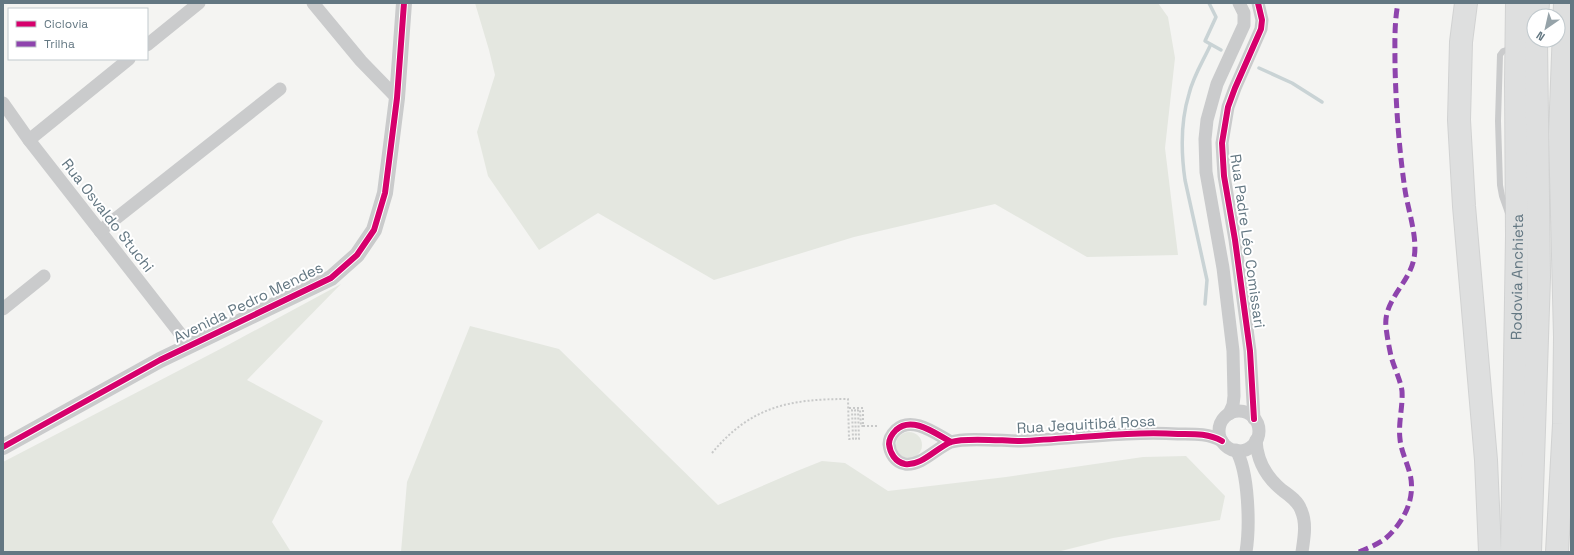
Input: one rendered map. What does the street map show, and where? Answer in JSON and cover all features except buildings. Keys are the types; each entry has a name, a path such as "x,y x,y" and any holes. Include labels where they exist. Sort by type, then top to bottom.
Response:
{"highway":[{"path":"1466,3 1461,42 1459,120 1464,206 1486,460 1490,552"},
{"name":"Rodovia Anchieta","path":"1512,552 1517,236 1526,43 1517,3"},
{"path":"1557,552 1564,424 1565,336 1560,134 1562,44 1565,3"},
{"name":"Rodovia Anchieta","path":"1526,48 1539,277 1530,552"}],"street":[{"path":"148,44 199,3"},
{"path":"313,3 361,61 397,98"},
{"name":"Avenida Pedro Mendes","path":"3,447 189,345 331,278 357,255 374,230 385,193 397,98 404,3"},
{"name":"Rua Padre Léo Comissari","path":"1229,414 1233,405 1234,396 1233,351 1223,268 1206,172 1205,139 1207,120 1215,90 1244,25 1244,13 1240,3"},
{"name":"Rua Padre Léo Comissari","path":"1254,419 1250,351 1235,240 1224,176 1222,150 1224,124 1234,88 1261,29 1262,20 1258,3"},
{"path":"29,140 128,60"},
{"path":"100,231 280,89"},
{"name":"Rua Osvaldo Stuchi","path":"3,103 29,140 189,345"},
{"path":"3,309 44,276"},
{"path":"1256,440 1247,448 1236,450 1226,446 1219,434 1219,428 1223,418 1235,411 1242,411 1249,414 1254,419 1258,432 1256,440 1260,462 1273,482 1293,499 1301,509 1304,517 1305,529 1302,552"},
{"path":"1206,435 1219,428"},
{"name":"Rua Jequitibá Rosa","path":"951,442 1026,440 1148,432 1206,435 1222,441"},
{"path":"1236,450 1241,460 1245,482 1248,528 1246,552"}],"path":[{"path":"712,453 731,432 757,416 780,405 805,400 848,399 850,439 853,439 852,410 855,410 856,439 859,439 858,410 860,410 861,426 863,426"},
{"path":"848,408 863,408 863,426"},
{"path":"863,426 879,426"}],"shaded area":[{"path":"475,3 1158,3 1168,17 1175,58 1165,148 1178,255 1087,257 995,204 854,237 714,280 598,213 539,250 488,176 477,132 495,75"},
{"path":"341,284 247,380 323,421 272,522 291,552 3,552 3,462 226,346"},
{"path":"470,326 559,349 718,505 822,461 845,463 888,491 1006,477 1143,457 1186,456 1225,496 1220,520 1113,538 1057,552 401,552 407,482"},
{"path":"909,432 918,436 922,445 918,454 909,458 900,454 896,445 900,436"}],"waterway":[{"path":"1209,3 1216,17 1205,41 1221,50"},
{"path":"1205,304 1207,280 1185,180 1182,136 1186,104 1196,75 1210,46"},
{"path":"1259,68 1292,83 1322,102"}],"marked path":[{"path":"1359,552 1380,542 1392,532 1398,525 1407,509 1411,492 1410,474 1400,439 1402,391 1391,356 1386,327 1386,317 1392,300 1408,276 1412,267 1415,250 1414,233 1406,198 1399,144 1395,66 1396,19 1398,3"}],"cycle path":[{"path":"3,447 160,360 331,278 357,255 374,230 385,193 397,98 404,3"},
{"path":"1254,419 1250,351 1235,240 1224,176 1222,143 1228,107 1261,29 1262,20 1258,3"},
{"path":"951,442 924,427 909,424 896,430 893,433 889,444 894,457 898,461 905,464 911,464 923,460 951,442 966,440 1020,441 1119,434 1158,433 1200,434 1217,438 1222,441"}]}
